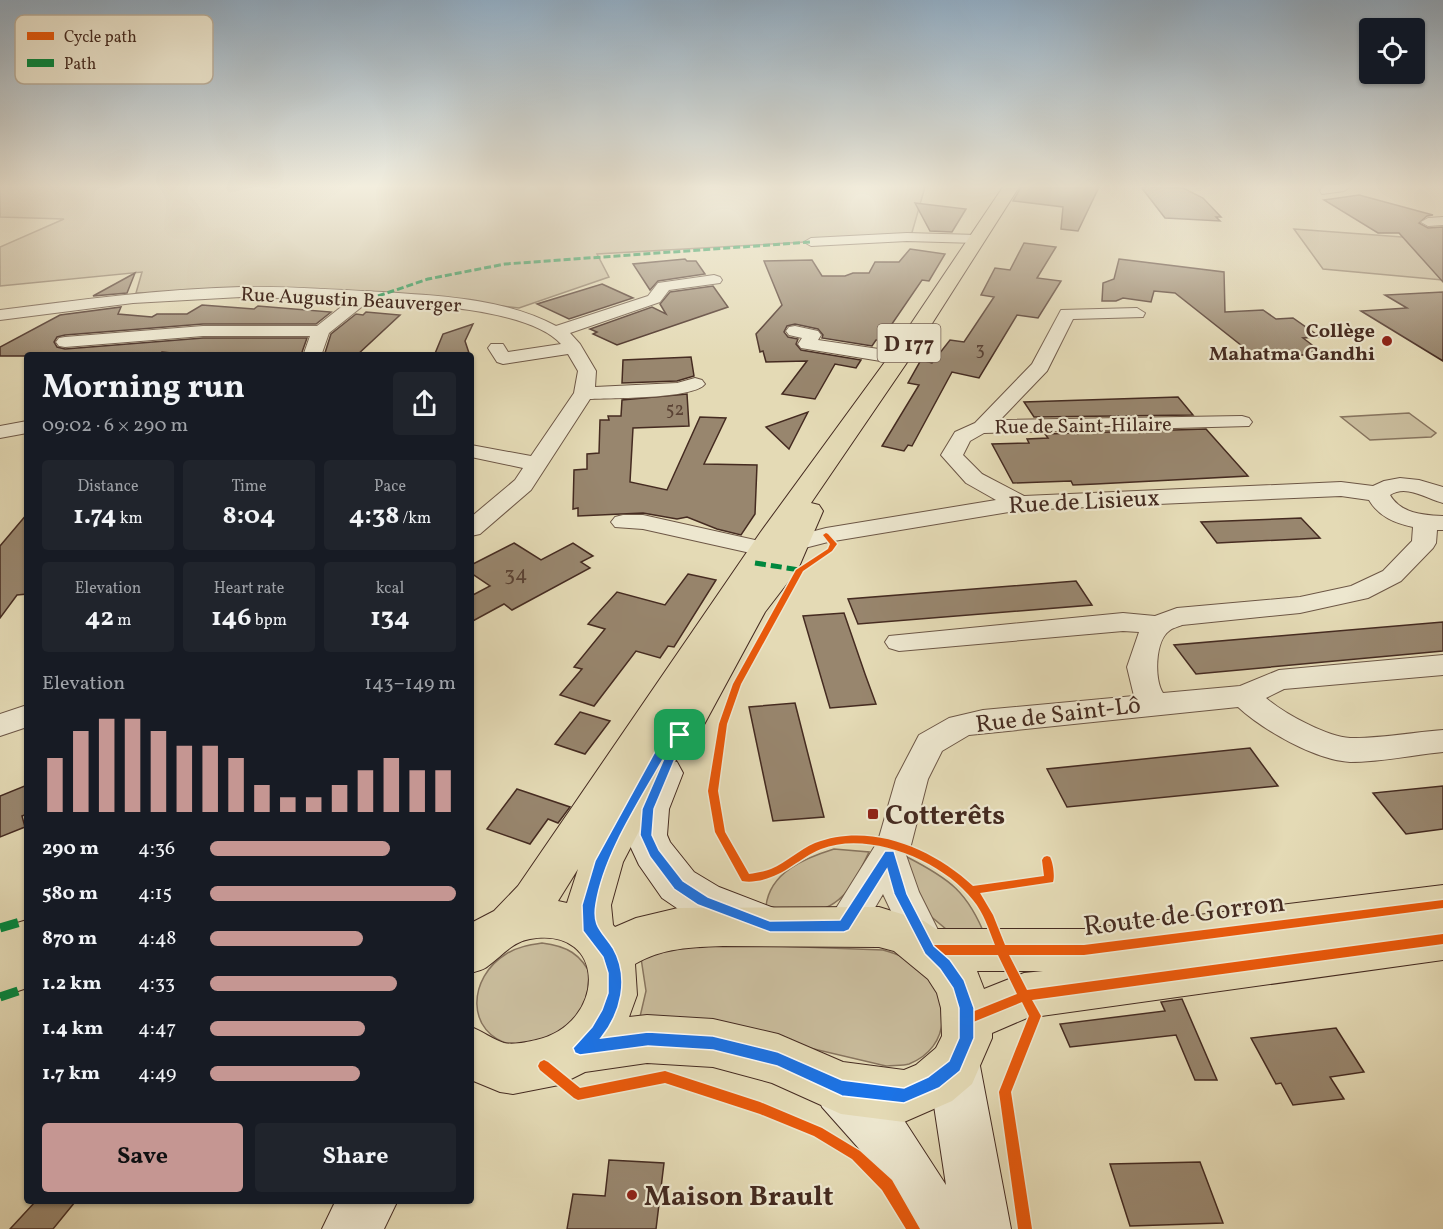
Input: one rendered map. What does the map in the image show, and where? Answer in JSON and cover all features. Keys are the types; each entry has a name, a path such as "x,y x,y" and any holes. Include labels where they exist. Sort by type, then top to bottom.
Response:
{"main road":[{"name":"D 177","path":"483,941 534,900 779,546 838,445 899,358 973,244"},
{"name":"D 177","path":"599,943 589,905 602,861 661,751 680,735 750,609 782,568 779,546"},
{"path":"680,735 648,809 646,835 654,853 678,885 703,901 770,927"},
{"name":"Route de Gorron","path":"929,950 1084,950 1443,904"},
{"path":"474,1054 504,1068 544,1066 580,1048 597,1032 609,1013 615,993 615,973 599,943 566,920 539,918 483,941"},
{"path":"599,943 636,939 678,928 844,926 879,927 908,935 929,950 945,964 959,985 966,1008 960,1043 982,1229"},
{"path":"580,1048 648,1039 713,1043 778,1059 842,1088 904,1096 934,1083 960,1043 1024,996 1443,939"},
{"path":"0,949 24,942"},
{"path":"0,975 24,967"},
{"path":"842,1088 881,1133 939,1229"},
{"path":"351,1229 367,1204"}],"street":[{"path":"555,332 654,299 664,286 714,280"},
{"name":"Rue Augustin Beauverger","path":"0,315 133,298 241,292 366,296 477,306 519,316 555,332 574,348 587,371 584,393"},
{"path":"313,352 321,331 366,296"},
{"path":"982,427 1040,367 1066,314 1137,313"},
{"path":"65,342 203,332 321,331"},
{"path":"795,331 812,334 807,344 899,358"},
{"path":"497,348 503,357 574,348"},
{"path":"474,526 523,485 584,393 678,389 695,384"},
{"name":"Rue de Saint-Hilaire","path":"1020,503 990,489 964,472 952,455 956,443 968,432 982,427 1242,422"},
{"path":"0,432 24,427"},
{"path":"474,452 538,463"},
{"path":"899,642 1123,622 1158,625 1177,617 1300,605 1359,592 1392,576 1424,543 1434,523 1398,514 1380,501 1378,494 1382,488 1393,485 1437,491"},
{"name":"Rue de Lisieux","path":"779,546 826,535 1020,503 1341,489 1378,494"},
{"path":"623,522 643,522 779,546"},
{"name":"Rue de Saint-Lô","path":"844,926 894,845 912,779 930,743 960,726 983,721 1154,703 1146,691 1141,667 1150,637 1158,625"},
{"path":"1154,703 1245,696 1279,680 1443,665"},
{"path":"1245,696 1265,714 1323,744 1348,750 1443,741"},
{"path":"0,724 24,717"},
{"path":"889,855 901,894 929,950"}],"shaded area":[{"path":"6,244 765,244 597,254 609,277 519,308 368,291 136,293 142,272 0,286 0,247"},
{"path":"1305,244 1443,244 1443,280 1323,269"},
{"path":"1409,413 1436,433 1431,437 1370,440 1341,417"},
{"path":"834,849 869,852 859,873 839,899 821,910 809,912 766,906 774,884 782,875 801,862"},
{"path":"907,857 935,872 956,888 972,909 986,938 952,934 922,909 911,887"},
{"path":"542,943 559,946 572,952 583,962 592,977 577,1027 543,1045 527,1049 497,1039 486,1029 479,1017 477,1004 484,976 493,964 519,948"},
{"path":"695,943 883,950 898,955 921,969 931,980 938,993 942,1007 940,1034 923,1056 909,1064 886,1066 704,1023 639,1021 646,991 641,958"}],"building":[{"path":"1023,244 1056,247 1037,278 1061,281 1038,318 1017,315 979,378 952,372 912,446 908,445 904,451 882,446 919,385 908,383 921,360 932,363 950,340 964,342 994,297 981,295 995,268 1010,270"},
{"path":"1409,244 1443,244 1443,282"},
{"path":"910,249 945,254 929,281 922,280 881,340 876,340 872,346 822,338 823,335 818,329 795,324 787,326 784,332 788,337 798,339 796,344 801,350 861,360 856,368 835,364 815,399 782,394 807,361 766,362 763,351 760,352 756,334 782,305 764,261 812,260 822,276 845,276 853,273 869,273 875,262 899,262"},
{"path":"685,259 696,261 705,274 658,281 650,290 633,264"},
{"path":"1119,259 1224,272 1225,312 1263,310 1276,319 1293,318 1320,337 1303,338 1324,354 1256,357 1175,293 1154,291 1151,302 1123,298 1116,301 1102,301 1103,283 1114,279"},
{"path":"135,273 127,293 93,296"},
{"path":"602,284 633,298 569,319 537,304"},
{"path":"713,286 728,307 617,345 593,334 597,332 590,329 652,307 666,314 660,304 670,292"},
{"path":"1443,292 1443,361 1361,311 1407,308 1385,295"},
{"path":"202,305 254,309 258,306 331,312 316,324 203,324 65,335 57,337 54,342 57,347 65,349 203,338 307,338 302,352 24,352 24,356 0,356 0,347 60,315 121,307 118,314 152,317 157,314 187,314"},
{"path":"366,312 400,315 360,352 325,352 331,334 356,314 363,315"},
{"path":"473,324 465,341 469,352 436,352 443,334"},
{"path":"691,357 694,376 677,381 622,383 623,360"},
{"path":"687,394 689,426 633,428 630,482 667,490 700,417 726,418 704,464 757,465 755,514 741,535 717,529 687,517 677,519 643,513 578,516 578,508 573,509 574,470 587,469 587,454 599,453 600,420 609,420 608,416 621,416 622,400"},
{"path":"1178,397 1193,415 1034,417 1024,402"},
{"path":"808,412 789,449 766,427"},
{"path":"1206,429 1248,476 1073,485 1071,481 1013,483 992,444 1029,443 1027,439 1048,438 1045,434"},
{"path":"24,518 24,594 17,595 0,618 0,546"},
{"path":"1301,518 1320,538 1217,543 1201,522"},
{"path":"514,543 541,560 573,543 593,556 581,562 590,568 512,610 504,604 474,620 474,594 490,586 474,575 474,563"},
{"path":"688,574 716,580 674,647 668,646 660,658 636,651 594,706 560,695 582,669 574,667 605,629 588,624 617,592 665,605"},
{"path":"1076,581 1092,605 858,624 848,599"},
{"path":"844,613 876,704 830,708 803,616"},
{"path":"1443,622 1443,651 1196,674 1174,645"},
{"path":"795,703 824,817 773,821 749,707"},
{"path":"580,712 610,721 585,754 555,744"},
{"path":"1250,748 1278,786 1067,807 1047,769"},
{"path":"24,786 24,815 22,816 24,827 0,837 0,796"},
{"path":"1443,786 1443,829 1406,834 1373,793"},
{"path":"517,789 570,807 558,823 548,819 530,844 487,829"},
{"path":"1182,999 1217,1080 1195,1080 1176,1035 1070,1047 1060,1024 1165,1011 1161,1002"},
{"path":"1336,1028 1364,1072 1330,1077 1344,1099 1293,1105 1281,1083 1276,1084 1251,1038"},
{"name":"Maison Brault","path":"609,1160 664,1163 656,1229 567,1229 573,1194 605,1196"},
{"path":"1200,1162 1223,1223 1130,1226 1110,1164"},
{"path":"33,1204 73,1204 53,1229 10,1229"}],"marked path":[{"path":"378,296 403,286 453,272 505,264 774,244"},
{"path":"755,563 800,570"},
{"path":"0,928 24,921"},
{"path":"0,997 24,989"}],"cycle path":[{"path":"826,535 834,544 830,550 800,570 737,684 723,724 713,791 720,832 746,878 773,873 825,844 844,840 864,840 904,848 923,855 957,877 977,896 990,919 1009,967 1035,1016 1005,1092 1025,1229"},
{"path":"972,890 1049,879 1047,860"},
{"path":"929,950 1084,950 1443,904"},
{"path":"966,1020 1024,996 1443,939"},
{"path":"544,1066 578,1094 665,1077 760,1108 818,1132 856,1155 887,1185 913,1229"}],"place":[{"name":"Collège Mahatma Gandhi","path":"1387,341"},
{"name":"Cotterêts","path":"873,814"},
{"name":"Maison Brault","path":"632,1195"}],"route":[{"path":"680,735 648,809 646,835 654,853 678,885 703,901 770,927 844,926 889,855 901,894 929,950 945,964 959,985 966,1008 967,1038 954,1066 934,1083 904,1096 842,1088 778,1059 713,1043 648,1039 580,1048 597,1032 609,1013 615,993 615,973 609,955 590,931 589,905 602,861 661,751 680,735"}]}
